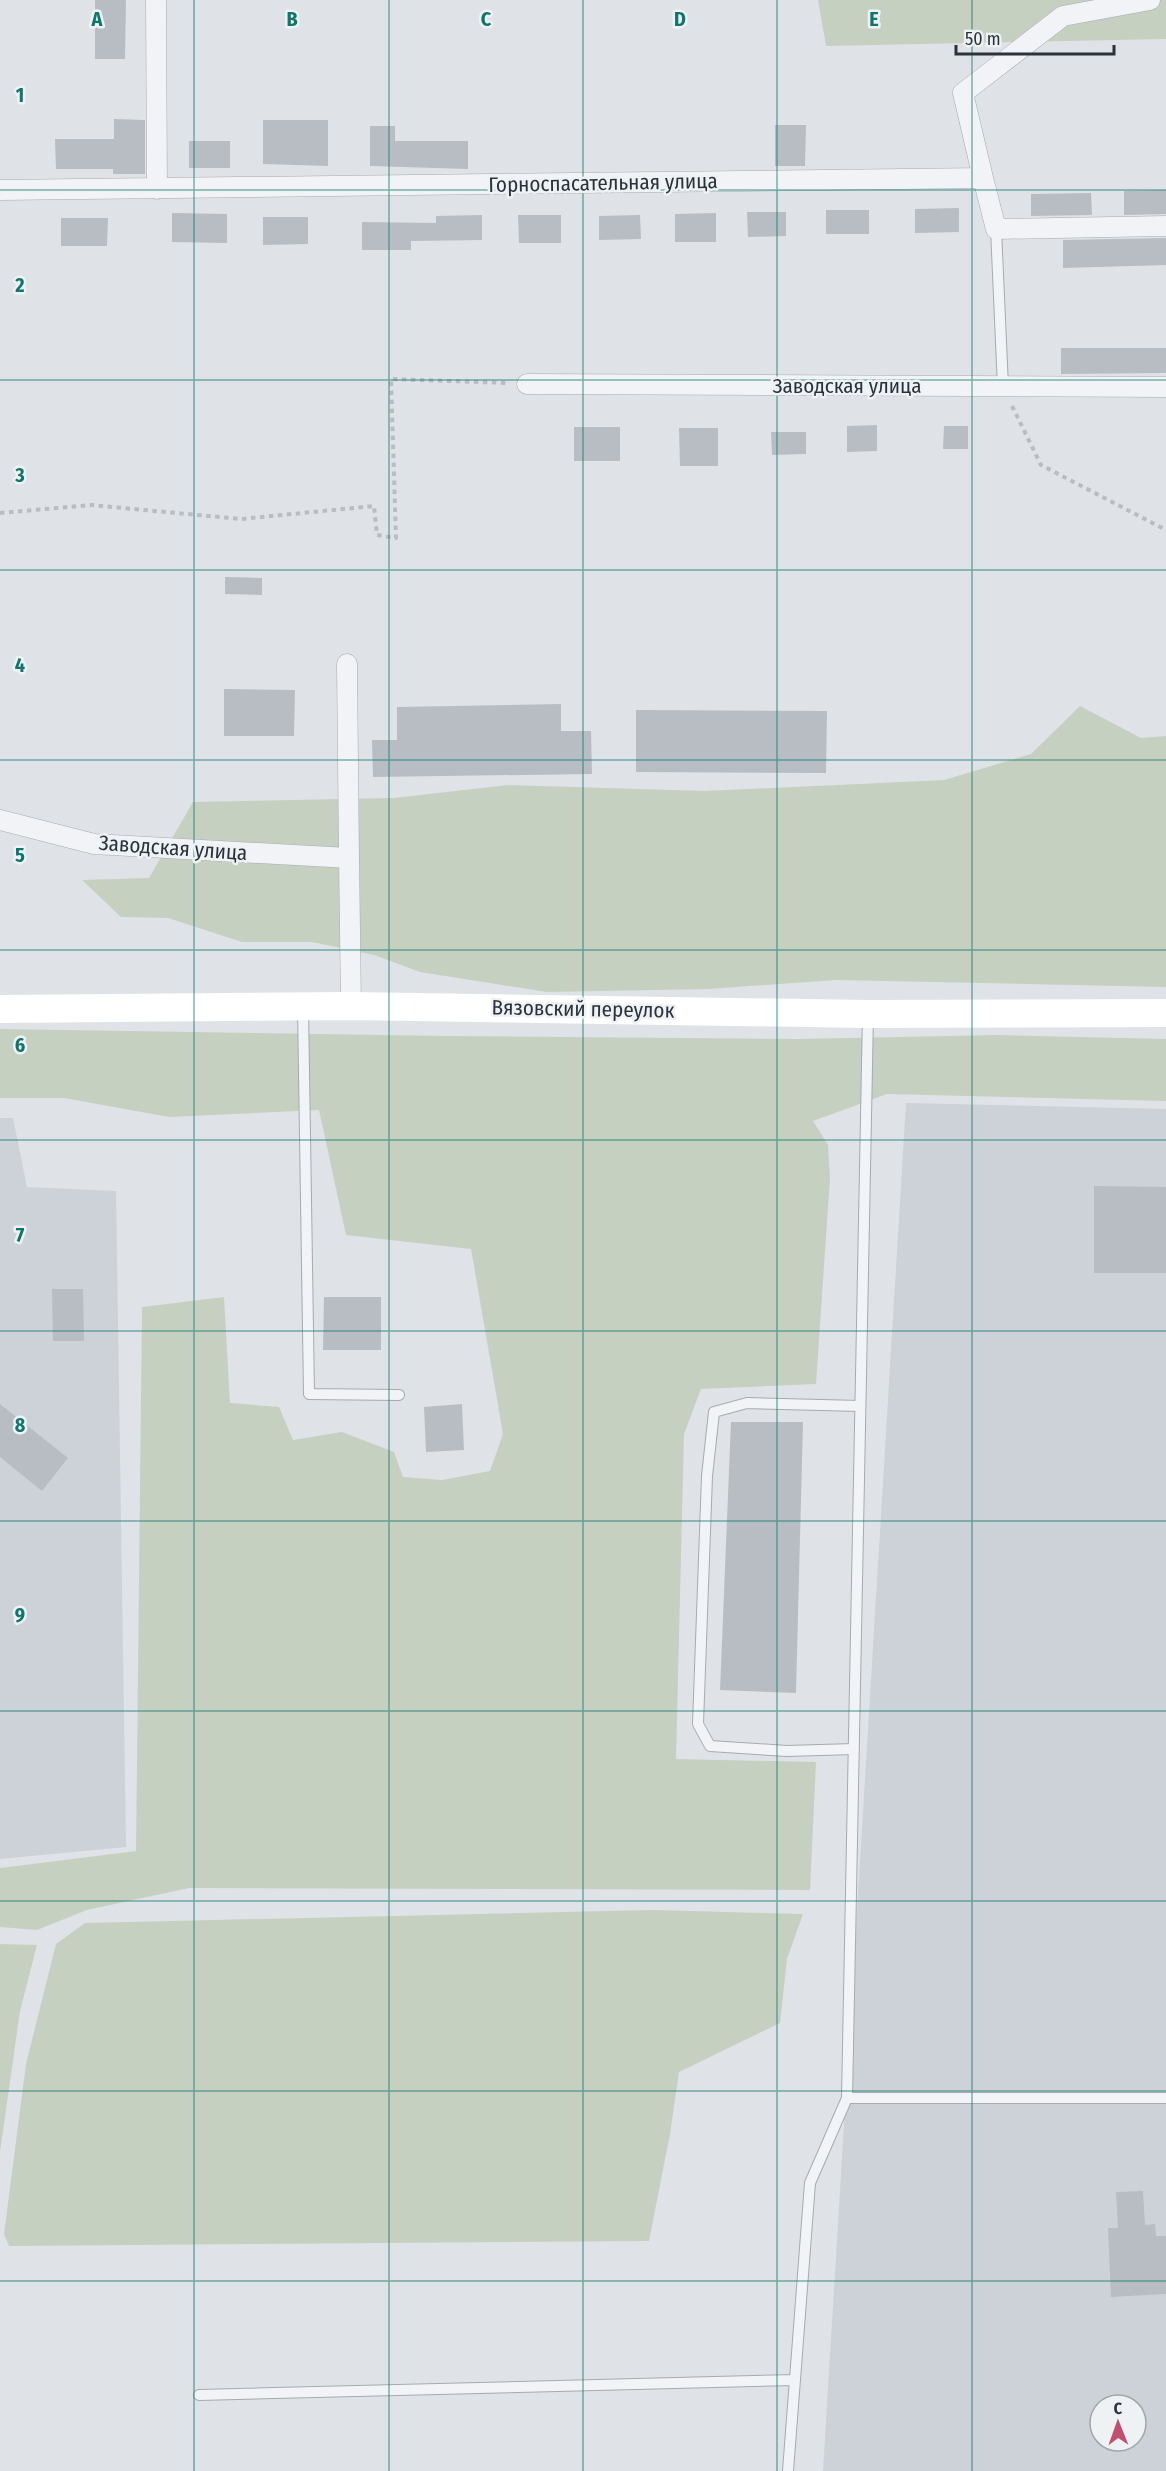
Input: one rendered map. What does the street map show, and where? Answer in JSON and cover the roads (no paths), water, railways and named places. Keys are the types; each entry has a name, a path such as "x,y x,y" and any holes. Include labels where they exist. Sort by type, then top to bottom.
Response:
{"street":[{"path":"156,0 157,189"},
{"path":"1150,0 1063,16 963,93 996,229 1166,226"},
{"name":"Горноспасательная улица","path":"0,190 983,178"},
{"name":"Заводская улица","path":"527,384 1166,387"},
{"path":"347,664 351,1006"},
{"name":"Заводская улица","path":"0,820 94,844 349,858"},
{"name":"Вязовский переулок","path":"0,1009 351,1006 868,1014 1166,1013"}],"lane":[{"path":"996,229 1003,387"},
{"path":"303,1006 309,1394 399,1395"},
{"path":"788,2471 810,2183 847,2098 868,1014"},
{"path":"854,1749 787,1751 710,1746 698,1724 707,1476 714,1412 747,1403 860,1406"},
{"path":"847,2098 1166,2098"},
{"path":"199,2395 795,2380"}]}
